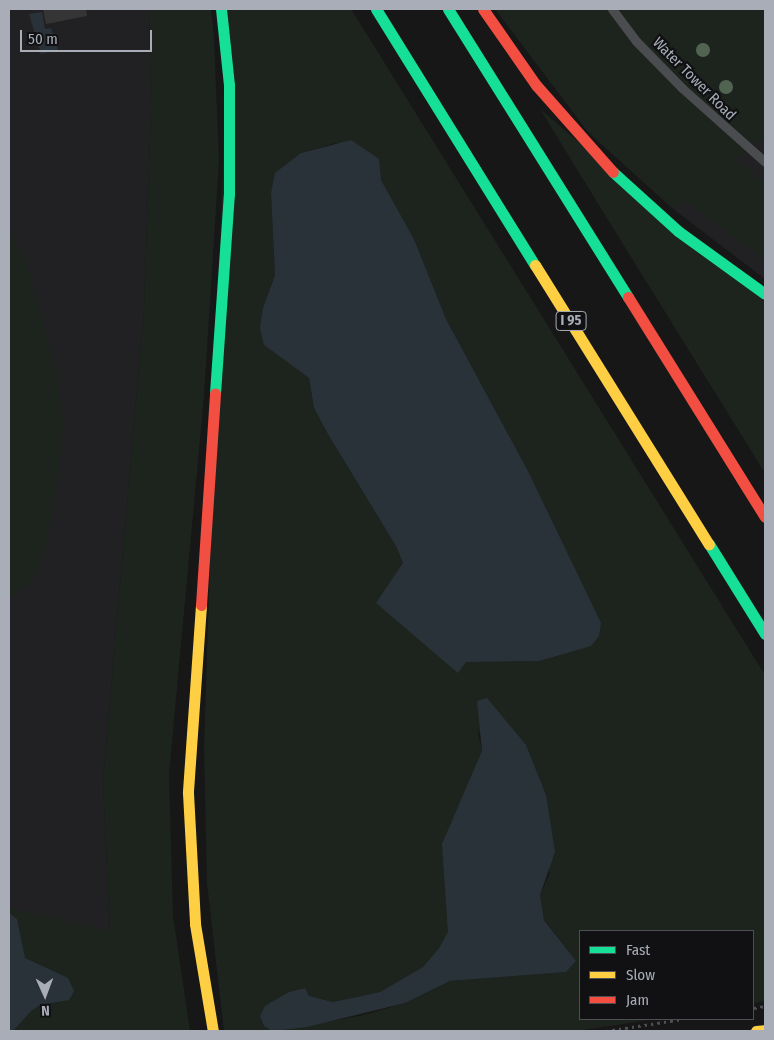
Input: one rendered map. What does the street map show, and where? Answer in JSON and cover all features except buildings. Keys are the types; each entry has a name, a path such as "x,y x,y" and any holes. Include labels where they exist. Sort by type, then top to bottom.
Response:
{"main road":[{"path":"202,1031 203,989 188,792 229,194 229,85 221,9"},
{"name":"I 95","path":"376,9 765,634"},
{"path":"448,9 765,517"},
{"path":"483,9 536,85 607,166 678,230 765,294"},
{"path":"203,989 213,1031"},
{"path":"756,1031 765,1030"}],"lane":[{"name":"Water Tower Road","path":"612,9 636,41 682,88 765,162"}],"path":[{"path":"606,1031 676,1020"}],"shaded area":[{"path":"9,9 149,9 151,109 144,308 103,782 110,932 9,908"},
{"path":"149,9 211,9 219,161 204,396 169,774 173,916 190,1031 9,1031 9,908 110,931 103,782 144,308 151,109"},
{"path":"228,9 351,9 765,675 765,1001 754,1003 754,930 579,930 579,1020 648,1020 576,1031 274,1031 360,1016 405,1003 450,981 565,972 576,961 544,919 540,895 550,873 477,728 482,751 466,794 450,824 448,933 439,948 423,967 380,992 333,1002 308,996 305,988 289,992 264,1026 272,1031 224,1031 207,883 204,748","holes":["336,143 378,159 381,180 414,239 446,319 528,471 600,623 599,636 539,661 466,662 377,604 403,563 396,546 314,408 309,378 264,345 263,308 275,275 271,193 301,153"]},
{"path":"495,9 765,9 765,136 735,160 765,183 765,261 685,200 673,209 588,132"},
{"path":"42,12 45,29 51,28 58,50 41,54 29,14"},
{"path":"540,109 765,302 765,473 613,228"},
{"path":"765,136 765,279 673,209"},
{"path":"351,140 379,159 381,180 414,239 446,319 528,471 601,623 599,636 591,646 539,661 466,662 458,673 376,603 403,563 396,546 314,408 309,378 264,345 260,328 263,308 275,275 271,193 275,173 301,153"},
{"path":"9,232 21,250 31,279 57,374 63,422 60,462 47,542 35,578 9,599"},
{"path":"487,698 526,745 546,795 555,852 540,895 544,920 576,961 566,972 450,981 405,1003 307,1027 272,1031 264,1026 260,1016 265,1006 289,992 305,988 309,996 333,1002 380,992 423,967 439,948 448,932 442,844 482,751 477,701"},
{"path":"9,913 17,919 25,958 68,978 74,991 69,1000 40,1005 31,1011 13,1031 9,1031"}],"traffic: fast":[{"path":"215,393 229,194 229,85 221,9"},
{"path":"376,9 535,265"},
{"path":"448,9 628,297"},
{"path":"613,172 678,231 765,294"},
{"path":"709,544 765,634"}],"traffic: slow":[{"path":"535,265 709,544"},
{"path":"201,605 188,793 195,924 213,1031"},
{"path":"756,1031 765,1030"}],"traffic: jam":[{"path":"483,9 536,85 613,172"},
{"path":"628,297 765,517"},
{"path":"201,605 215,393"}]}
